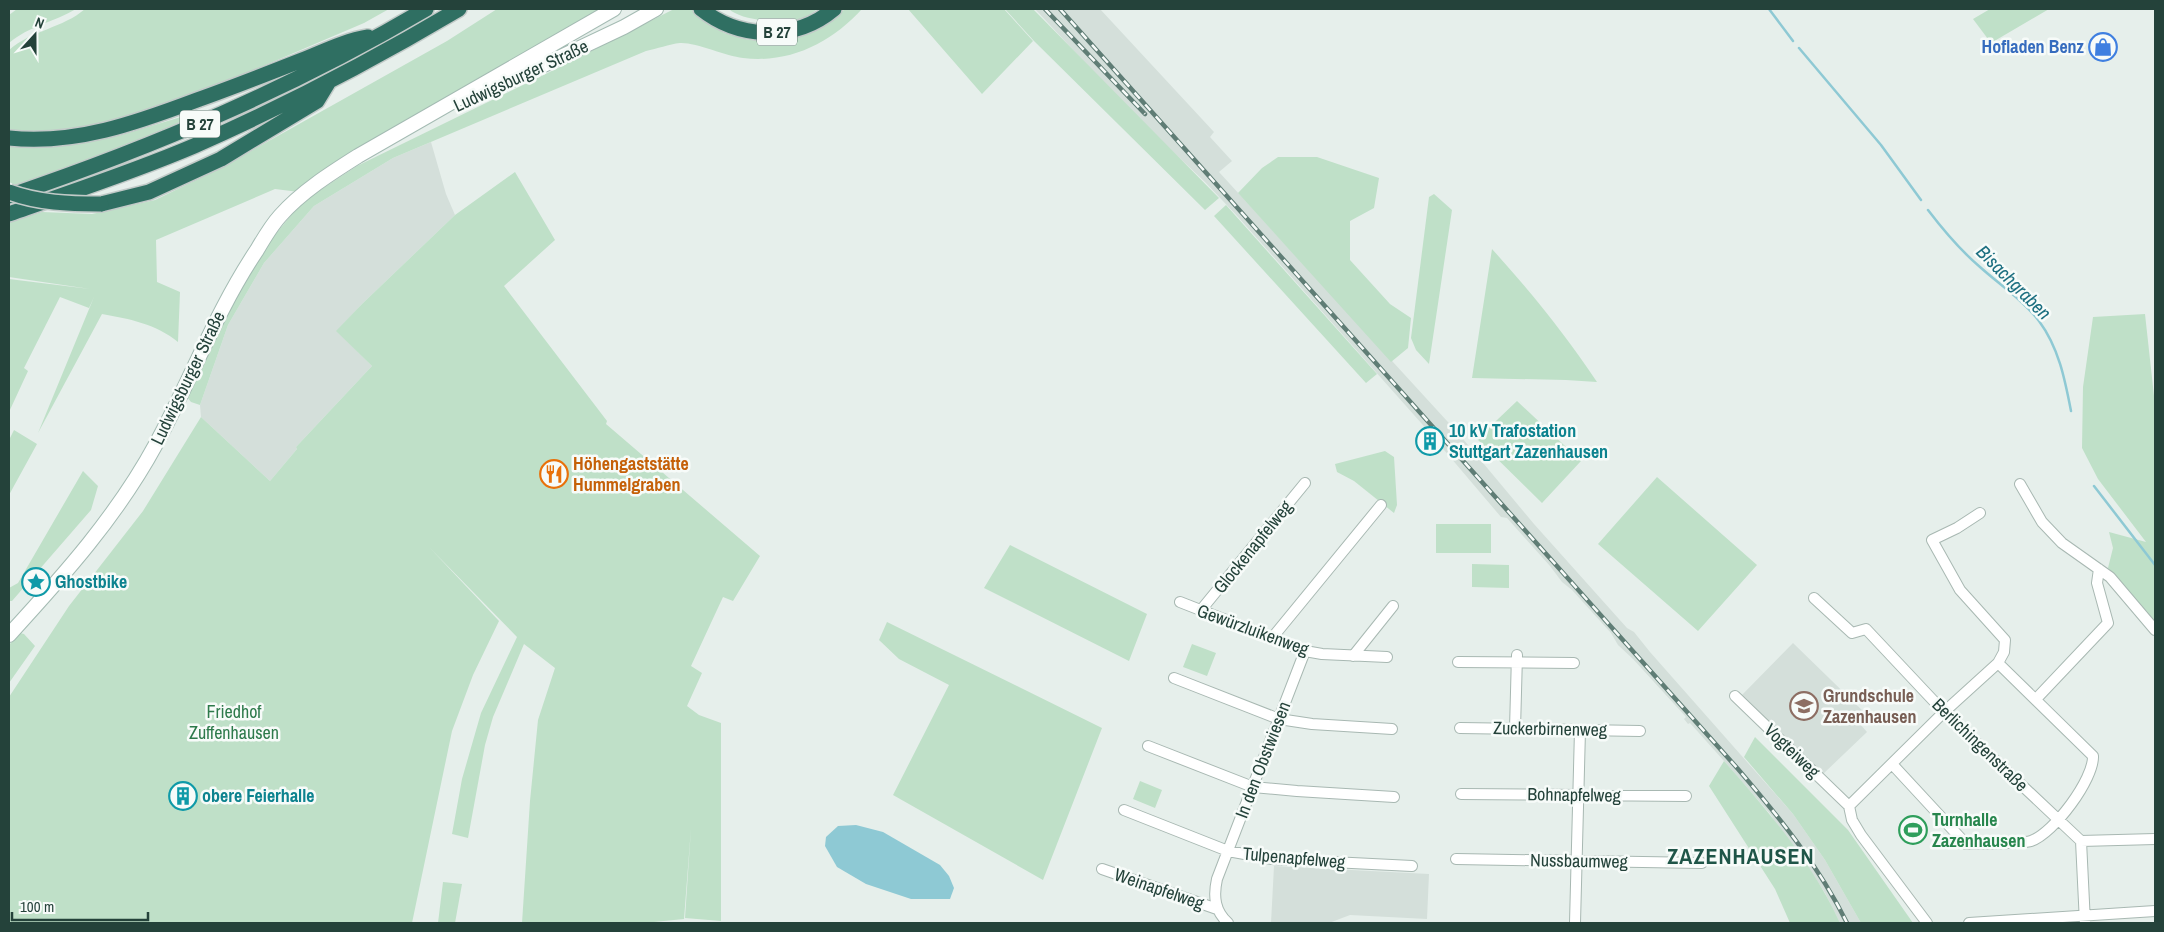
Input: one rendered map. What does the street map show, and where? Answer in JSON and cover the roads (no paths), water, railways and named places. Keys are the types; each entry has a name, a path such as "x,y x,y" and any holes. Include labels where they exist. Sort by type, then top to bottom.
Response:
{"highway":[{"name":"B 27","path":"9,196 71,175 206,122 251,102 426,9"},
{"name":"B 27","path":"9,214 126,173 193,146 329,82 459,9"},
{"name":"B 27","path":"701,9 720,22 760,33 791,30 819,20 834,9"},
{"name":"B 27","path":"720,9 727,16 733,27"},
{"path":"9,138 33,140 65,138 128,125 301,61 348,40 382,34"},
{"name":"B 27","path":"9,192 58,203 101,204 149,192 221,159 317,101 329,82"}],"main road":[{"name":"Ludwigsburger Straße","path":"9,635 89,546 131,486 156,444 213,325 240,275 281,215 326,176 614,9"},
{"name":"Ludwigsburger Straße","path":"384,141 562,57 656,9"}],"street":[{"name":"Glockenapfelweg","path":"1201,610 1305,483"},
{"path":"2020,484 2042,522 2062,543 2115,582 2155,630"},
{"path":"1272,638 1382,505"},
{"path":"1928,923 1861,834 1852,820 1849,806 1944,712 1998,663 2004,652 2005,640 1960,590 1932,540 1957,528 1980,513"},
{"path":"2036,699 2108,623 2097,583 2099,569"},
{"name":"Berlichingenstraße","path":"1814,598 1852,633 1866,629 1944,712 2081,841"},
{"name":"Gewürzluikenweg","path":"1180,602 1305,651 1353,656 1388,656"},
{"path":"1353,656 1393,606"},
{"name":"In den Obstwiesen","path":"1217,909 1215,889 1305,651"},
{"path":"1515,729 1516,659"},
{"path":"1458,662 1516,659 1574,663"},
{"path":"1892,764 1966,844 2031,841 2059,820 2088,775 2093,762 2093,756 1998,663"},
{"path":"1174,678 1279,720 1392,729"},
{"name":"Vogteiweg","path":"1735,696 1849,806"},
{"name":"Zuckerbirnenweg","path":"1460,728 1640,731"},
{"path":"1575,923 1580,730"},
{"path":"1148,746 1253,787 1394,796"},
{"name":"Bohnapfelweg","path":"1461,794 1686,796"},
{"name":"Tulpenapfelweg","path":"1124,810 1228,851 1272,859 1412,866"},
{"path":"2085,920 2081,841 2155,839"},
{"name":"Nussbaumweg","path":"1456,859 1702,863"},
{"name":"Weinapfelweg","path":"1102,869 1217,909"},
{"path":"1217,909 1228,923"},
{"path":"1969,923 2085,920 2155,911"}],"water":[{"path":"856,825 883,832 940,865 949,876 954,888 950,899 911,899 866,884 837,867 825,846 826,837 838,826"}],"waterway":[{"name":"Bisachgraben","path":"1769,9 1793,41"},
{"name":"Bisachgraben","path":"1799,48 1881,145 1921,200"},
{"name":"Bisachgraben","path":"1928,210 1966,254 2019,299 2039,321 2052,342 2056,353 2064,376 2071,411"},
{"name":"Bisachgraben","path":"2094,486 2155,565"}],"railway":[{"path":"1045,9 1145,114"},
{"path":"1060,9 1738,769 1811,862 1847,923"}],"place":[{"name":"Hofladen Benz","path":"2103,47"},
{"name":"10 kV Trafostation Stuttgart Zazenhausen","path":"1430,441"},
{"name":"Höhengaststätte Hummelgraben","path":"554,474"},
{"name":"Ghostbike","path":"36,582"},
{"name":"Grundschule Zazenhausen","path":"1804,706"},
{"name":"obere Feierhalle","path":"183,796"},
{"name":"Turnhalle Zazenhausen","path":"1913,830"}],"district":[{"name":"ZAZENHAUSEN","path":"1741,856"}],"park label":[{"name":"Friedhof Zuffenhausen","path":"234,722"}]}
